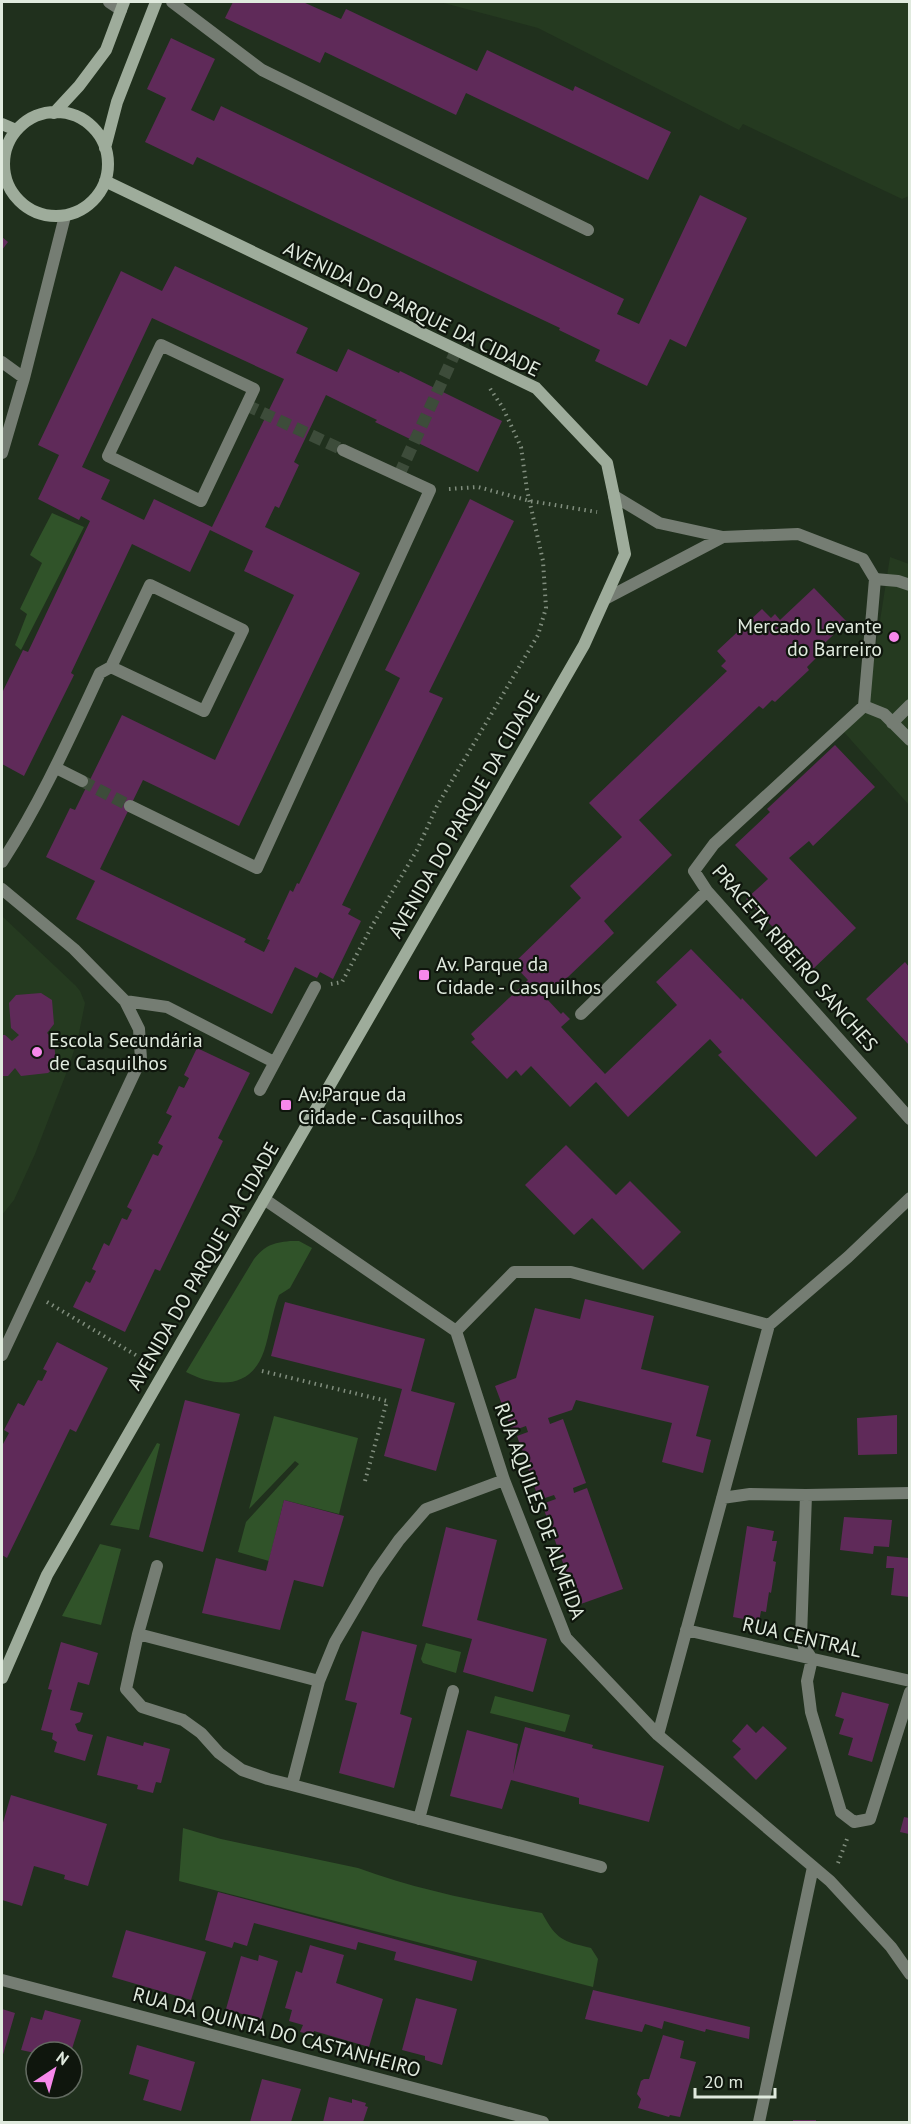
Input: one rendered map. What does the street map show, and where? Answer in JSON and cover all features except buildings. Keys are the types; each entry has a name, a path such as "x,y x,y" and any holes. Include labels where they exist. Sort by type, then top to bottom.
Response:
{"street":[{"path":"54,113 79,86 106,50 122,6 109,2"},
{"path":"105,148 117,102 156,2"},
{"path":"172,2 262,70 588,230"},
{"path":"54,113 67,113 84,120 99,134 105,148 108,175 101,192 82,210 65,216 38,213 22,204 8,185 4,167 7,146 16,130 30,119 54,113"},
{"path":"2,124 16,130"},
{"name":"AVENIDA DO PARQUE DA CIDADE","path":"2,1678 46,1575 584,645 625,554 607,463 536,388 105,181"},
{"path":"2,453 24,378 65,216"},
{"path":"161,345 254,389 201,501 108,456 161,345"},
{"path":"2,362 24,378"},
{"path":"130,806 257,868 430,490 343,450"},
{"path":"614,496 659,523 723,537 798,534 863,559 874,579 864,706 884,714 909,740"},
{"path":"605,599 723,537"},
{"path":"874,579 898,581 909,585"},
{"path":"2,862 56,768 100,673 111,667 150,585 243,630 204,711 111,667"},
{"path":"892,723 909,705"},
{"name":"PRACETA RIBEIRO SANCHES","path":"864,706 714,844 694,871 707,891 909,1119"},
{"path":"56,768 82,781"},
{"path":"2,889 74,949 125,1001 139,1029 141,1059 2,1355"},
{"path":"580,1014 707,891"},
{"path":"260,1089 315,987"},
{"path":"125,1001 167,1006 274,1062"},
{"path":"658,1735 769,1325 848,1257 909,1198"},
{"path":"264,1199 456,1331 514,1272 572,1272 769,1325"},
{"name":"RUA AQUILES DE ALMEIDA","path":"456,1331 504,1480 566,1638 658,1735 830,1881 891,1947 909,1974"},
{"path":"292,1785 319,1681 335,1642 375,1574 399,1540 426,1509 504,1480"},
{"path":"722,1498 750,1494 909,1493"},
{"path":"806,1495 801,1637 812,1659 807,1681 811,1712 841,1812 854,1822 870,1819 909,1692"},
{"path":"157,1566 138,1634 126,1689 142,1707 183,1720 201,1733 219,1753 242,1770 268,1779 601,1867"},
{"name":"RUA CENTRAL","path":"686,1630 909,1681"},
{"path":"138,1634 319,1681"},
{"path":"419,1819 453,1691"},
{"path":"759,2122 813,1868"},
{"name":"RUA DA QUINTA DO CASTANHEIRO","path":"2,1980 543,2122"}],"path":[{"path":"315,987 342,982 417,850 437,806 538,635 546,608 543,561 521,447 503,408 488,386"},
{"path":"430,490 478,487 530,501 592,512 617,513"},
{"path":"32,1292 164,1372"},
{"path":"262,1371 387,1401 364,1481"},
{"path":"830,1881 854,1822"}],"shaded area":[{"path":"440,2 909,2 909,196 902,199 743,124 739,130 538,28"},
{"path":"52,513 84,527 21,650 15,645 27,614 20,609 42,563 30,555"},
{"name":"Mercado Levante do Barreiro","path":"890,557 909,564 909,805 843,731 866,710"},
{"name":"Escola Secundária de Casquilhos","path":"2,916 76,986 85,1003 78,1038 69,1066 35,1154 14,1200 2,1215"},
{"path":"299,1241 312,1248 290,1288 279,1295 264,1351 251,1373 232,1382 221,1382 209,1381 186,1372 254,1259 270,1246"},
{"path":"274,1416 358,1438 339,1514 284,1500 269,1561 238,1552 246,1522 299,1464 295,1461 249,1509"},
{"path":"157,1443 160,1444 139,1530 110,1525"},
{"path":"100,1544 121,1549 101,1625 62,1616"},
{"path":"426,1643 461,1652 456,1673 423,1663 421,1659"},
{"path":"495,1696 570,1715 565,1732 490,1713"},
{"path":"183,1828 221,1839 358,1868 449,1895 542,1913 561,1938 591,1948 598,1959 593,1987 179,1881"}],"tunnel":[{"path":"399,475 456,351"},
{"path":"246,405 343,450"},
{"path":"82,781 130,806"}],"place":[{"name":"Mercado Levante do Barreiro","path":"894,637"},
{"name":"Av. Parque da Cidade - Casquilhos","path":"424,975"},
{"name":"Escola Secundária de Casquilhos","path":"37,1052"},
{"name":"Av.Parque da Cidade - Casquilhos","path":"286,1105"}]}
